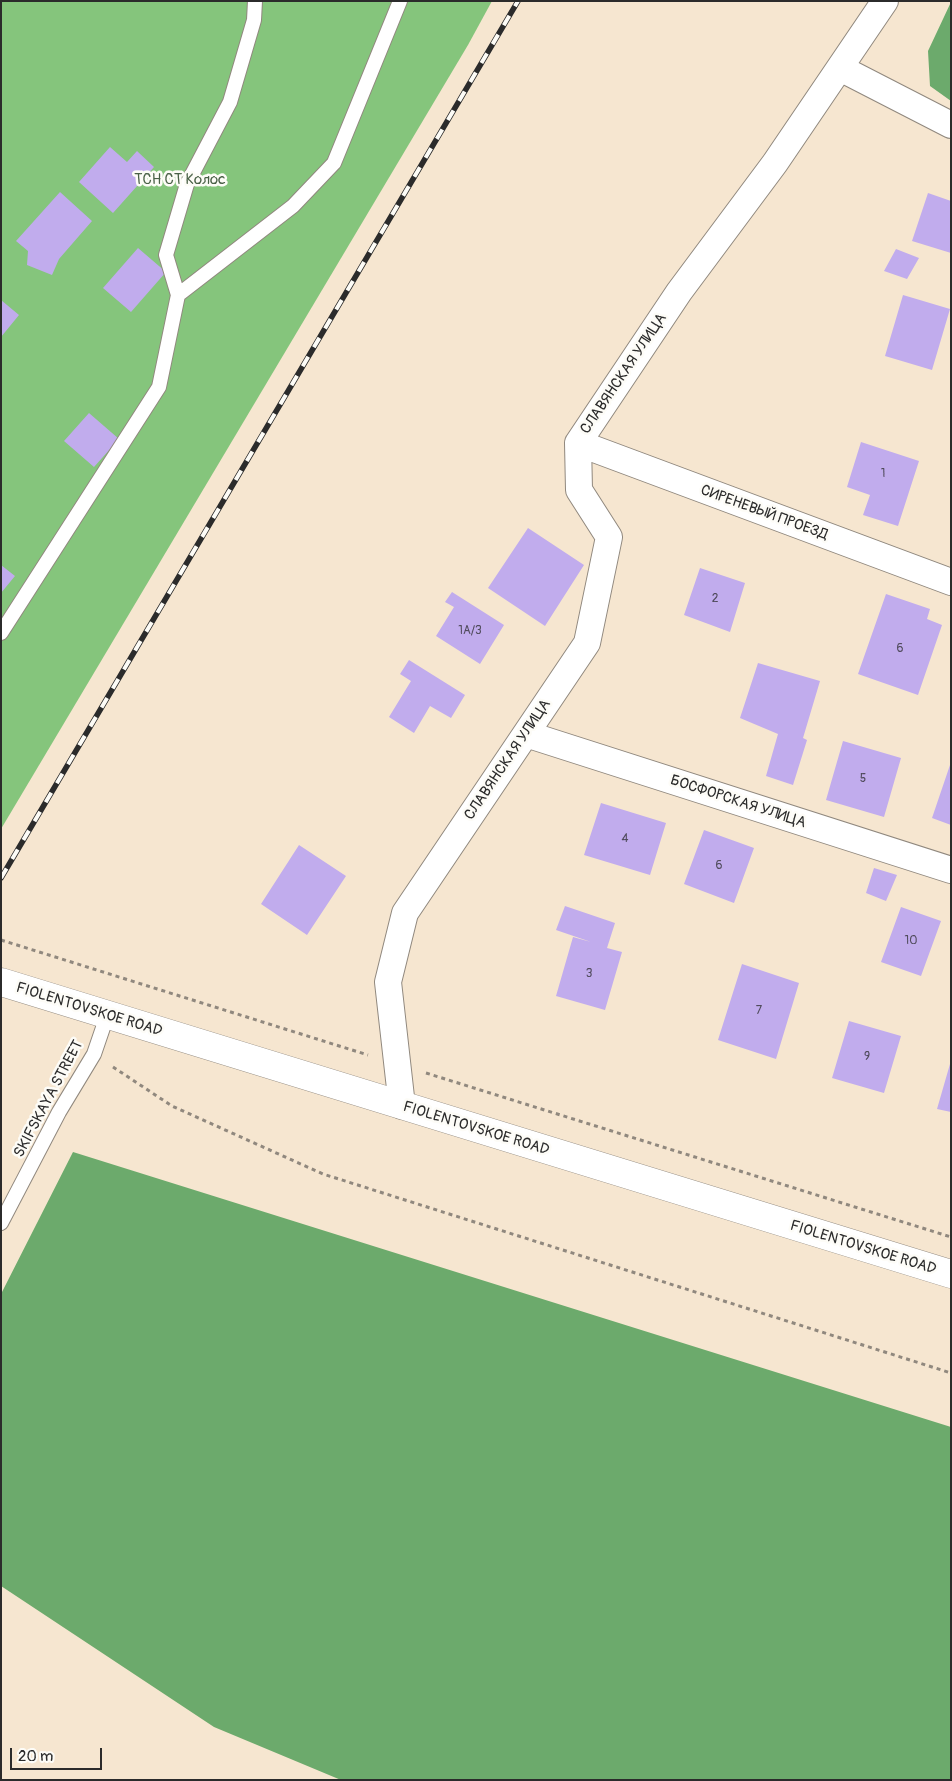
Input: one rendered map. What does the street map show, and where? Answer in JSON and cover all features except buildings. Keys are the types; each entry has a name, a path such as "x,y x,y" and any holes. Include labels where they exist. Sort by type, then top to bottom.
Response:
{"main road":[{"name":"FIOLENTOVSKOE ROAD","path":"1,982 951,1274"}],"street":[{"name":"СЛАВЯНСКАЯ УЛИЦА","path":"402,1106 388,982 405,913 587,643 609,536 579,490 578,444 680,292 775,163 885,1"},
{"path":"840,68 951,125"},
{"name":"СИРЕНЕВЫЙ ПРОЕЗД","path":"578,444 951,582"},
{"name":"БОСФОРСКАЯ УЛИЦА","path":"526,734 951,870"}],"lane":[{"path":"1,633 159,387 178,295 166,255 187,184 230,102 254,20 255,1"},
{"path":"178,295 293,206 334,163 400,1"},
{"name":"SKIFSKAYA STREET","path":"1,1223 60,1112 94,1054 108,1016"}],"path":[{"path":"1,940 951,1237"},
{"path":"94,1054 172,1106 323,1174 951,1373"}],"green space":[{"name":"ТСН СТ Колос","path":"1,1 492,1 468,45 1,829"},
{"path":"951,2 951,101 930,86 928,51"},
{"path":"73,1152 951,1427 951,1780 341,1780 214,1727 1,1586 1,1294"}],"railway":[{"path":"1,878 518,1"}]}
